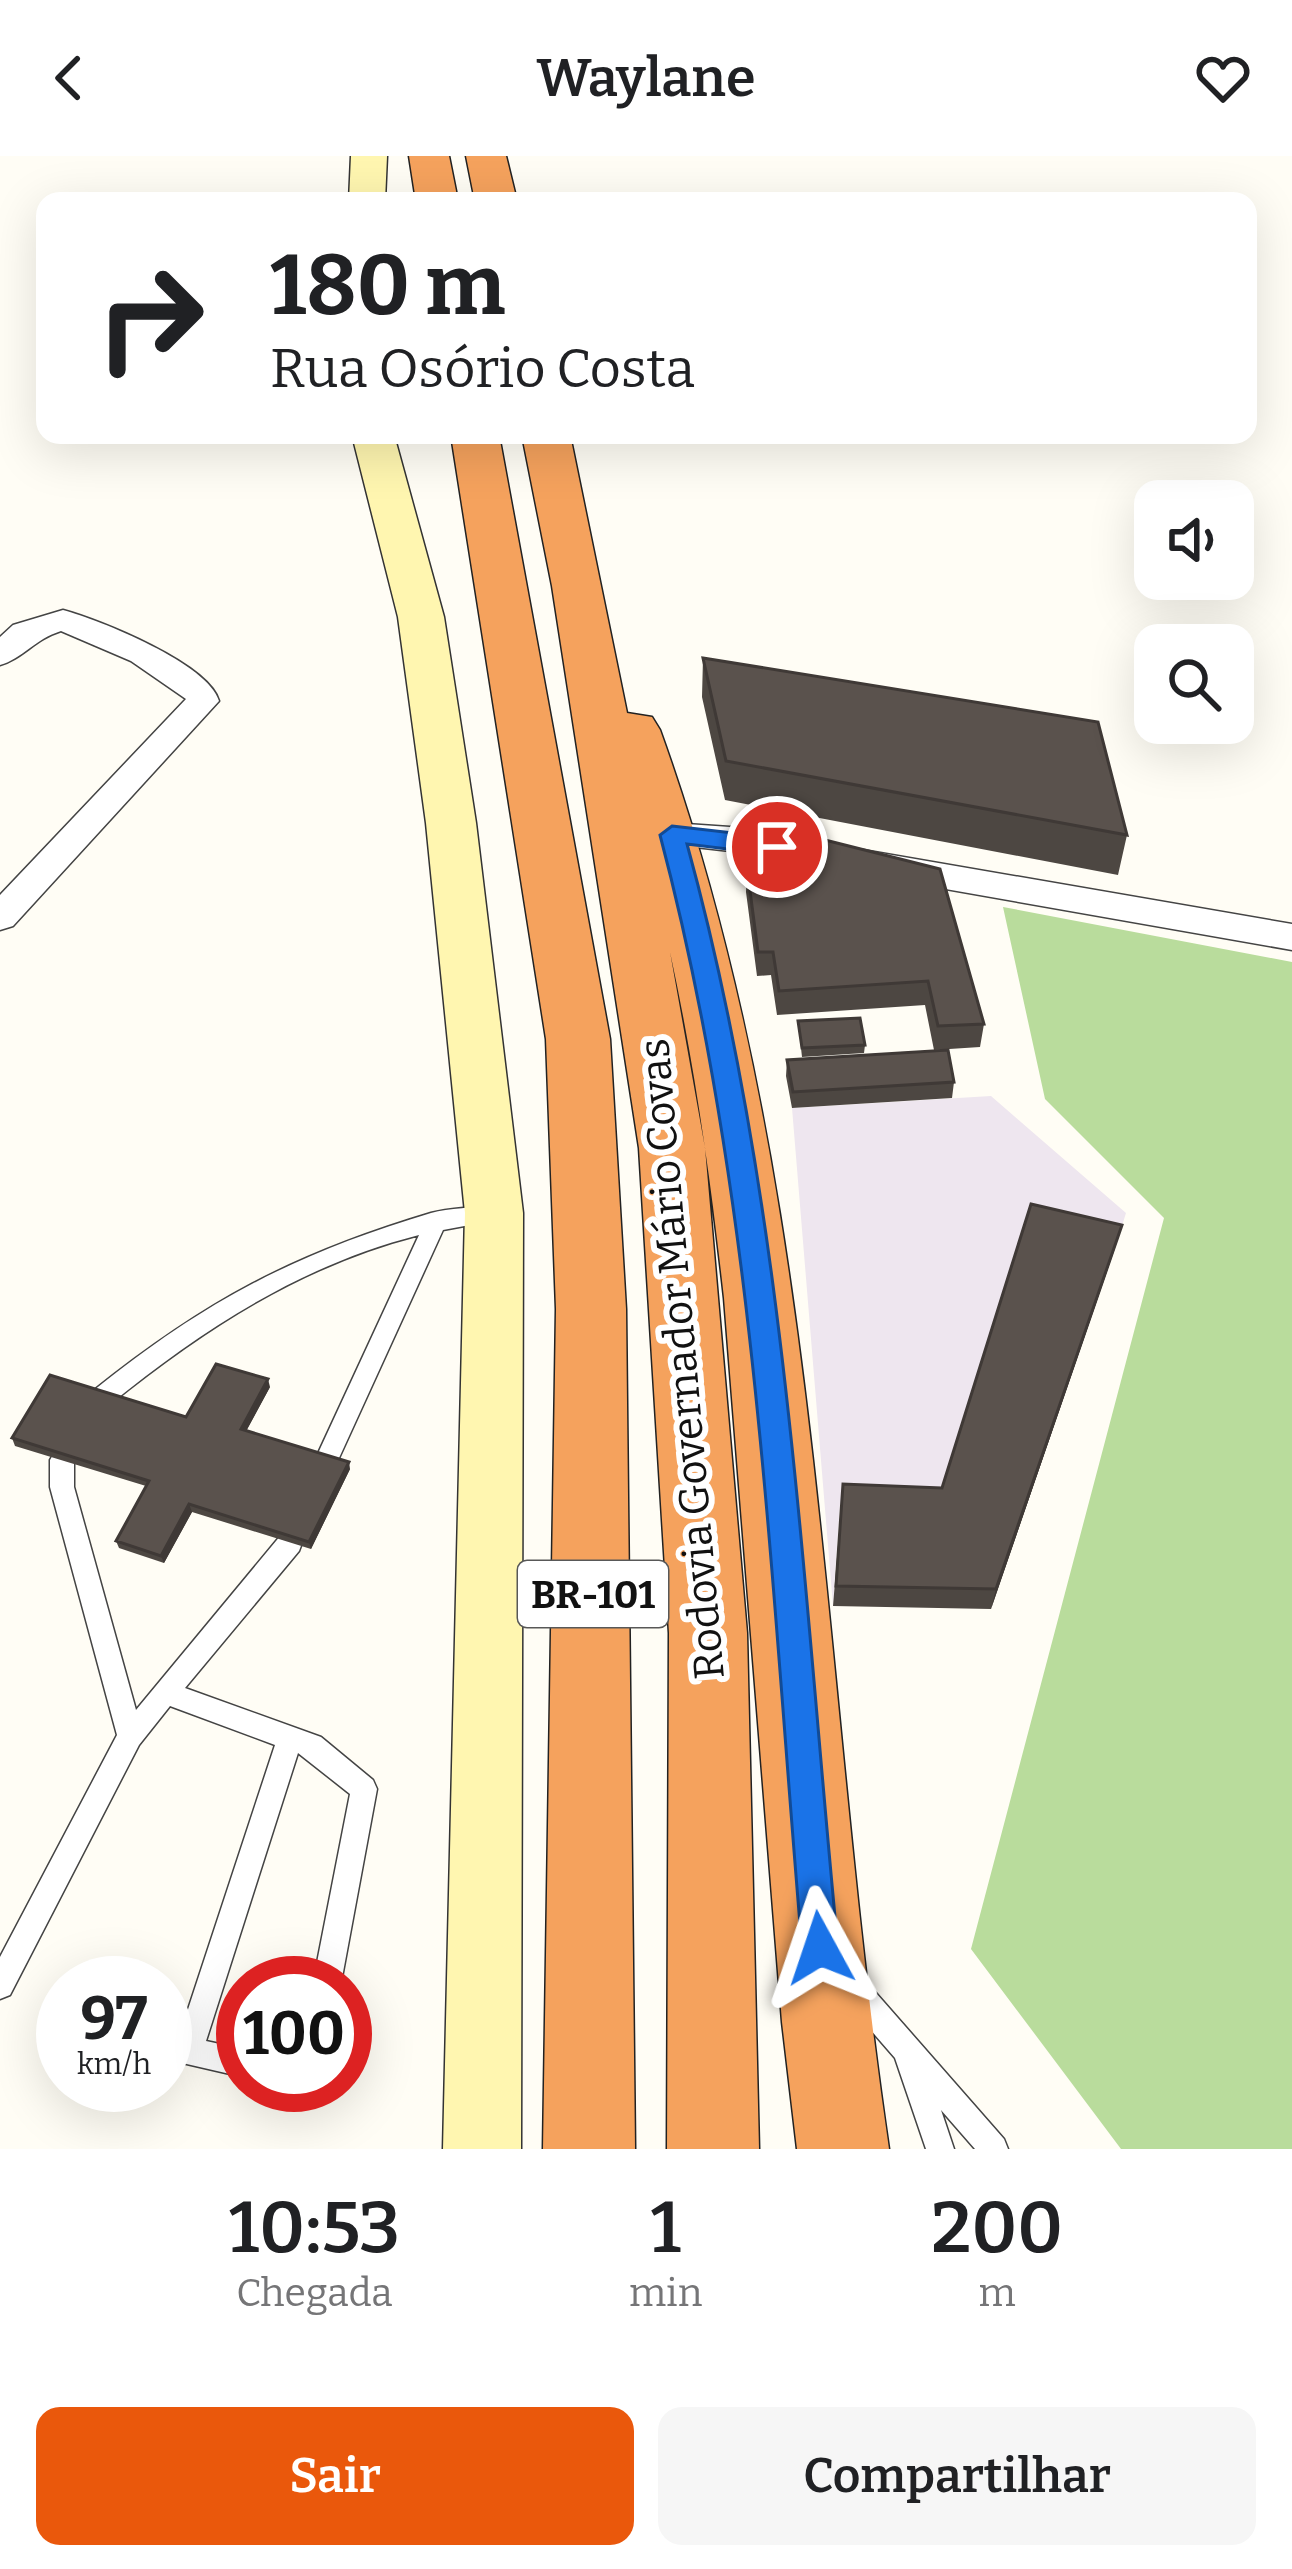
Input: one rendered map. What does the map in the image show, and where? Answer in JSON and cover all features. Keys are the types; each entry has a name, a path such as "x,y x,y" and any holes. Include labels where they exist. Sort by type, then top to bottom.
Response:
{"highway":[{"path":"429,156 435,192"},
{"path":"486,156 494,192"},
{"name":"Rodovia Governador Mário Covas","path":"478,444 578,1039 591,1331 589,2149"},
{"name":"Rodovia Governador Mário Covas","path":"548,444 578,586 672,1148 708,1633 713,2149"},
{"path":"578,586 672,835 710,976 754,1242 843,2149"}],"main road":[{"path":"367,192 369,156"},
{"path":"376,444 424,640 451,823 465,1216 482,2149"}],"street":[{"path":"0,655 24,632 63,620 142,654 200,690 202,701 0,916"},
{"path":"672,835 730,838 1292,937"}],"lane":[{"path":"101,1397 209,1315 309,1259 465,1216"},
{"path":"326,1462 465,1216"},
{"path":"62,1460 62,1487 130,1736"},
{"path":"0,1985 130,1736 290,1543"},
{"path":"166,1693 312,1746 364,1789 331,1956"},
{"path":"219,1956 290,1738"},
{"path":"820,1948 994,2149"},
{"path":"216,1967 188,2053 216,2058"},
{"path":"906,2049 940,2149"}],"shaded area":[{"path":"991,1096 1126,1213 1115,1248 1025,1228 937,1509 840,1505 833,1606 792,1108"}],"green space":[{"path":"1003,907 1292,962 1292,2149 1121,2149 971,1949 1164,1218 1045,1099"}],"building":[{"path":"703,658 1098,722 1127,835 726,761"},
{"path":"825,840 940,869 984,1024 938,1026 928,981 779,991 773,952 758,952 747,868 824,863"},
{"path":"860,1018 865,1045 802,1048 798,1021"},
{"path":"948,1050 954,1082 793,1092 787,1060"},
{"path":"1031,1204 1122,1225 996,1589 836,1586 843,1484 942,1488"},
{"path":"216,1364 268,1379 241,1429 349,1462 309,1542 189,1504 161,1556 116,1541 149,1481 12,1438 50,1375 186,1417"}],"route":[{"path":"777,847 730,838 672,835 710,976 754,1242 820,1948"}]}
